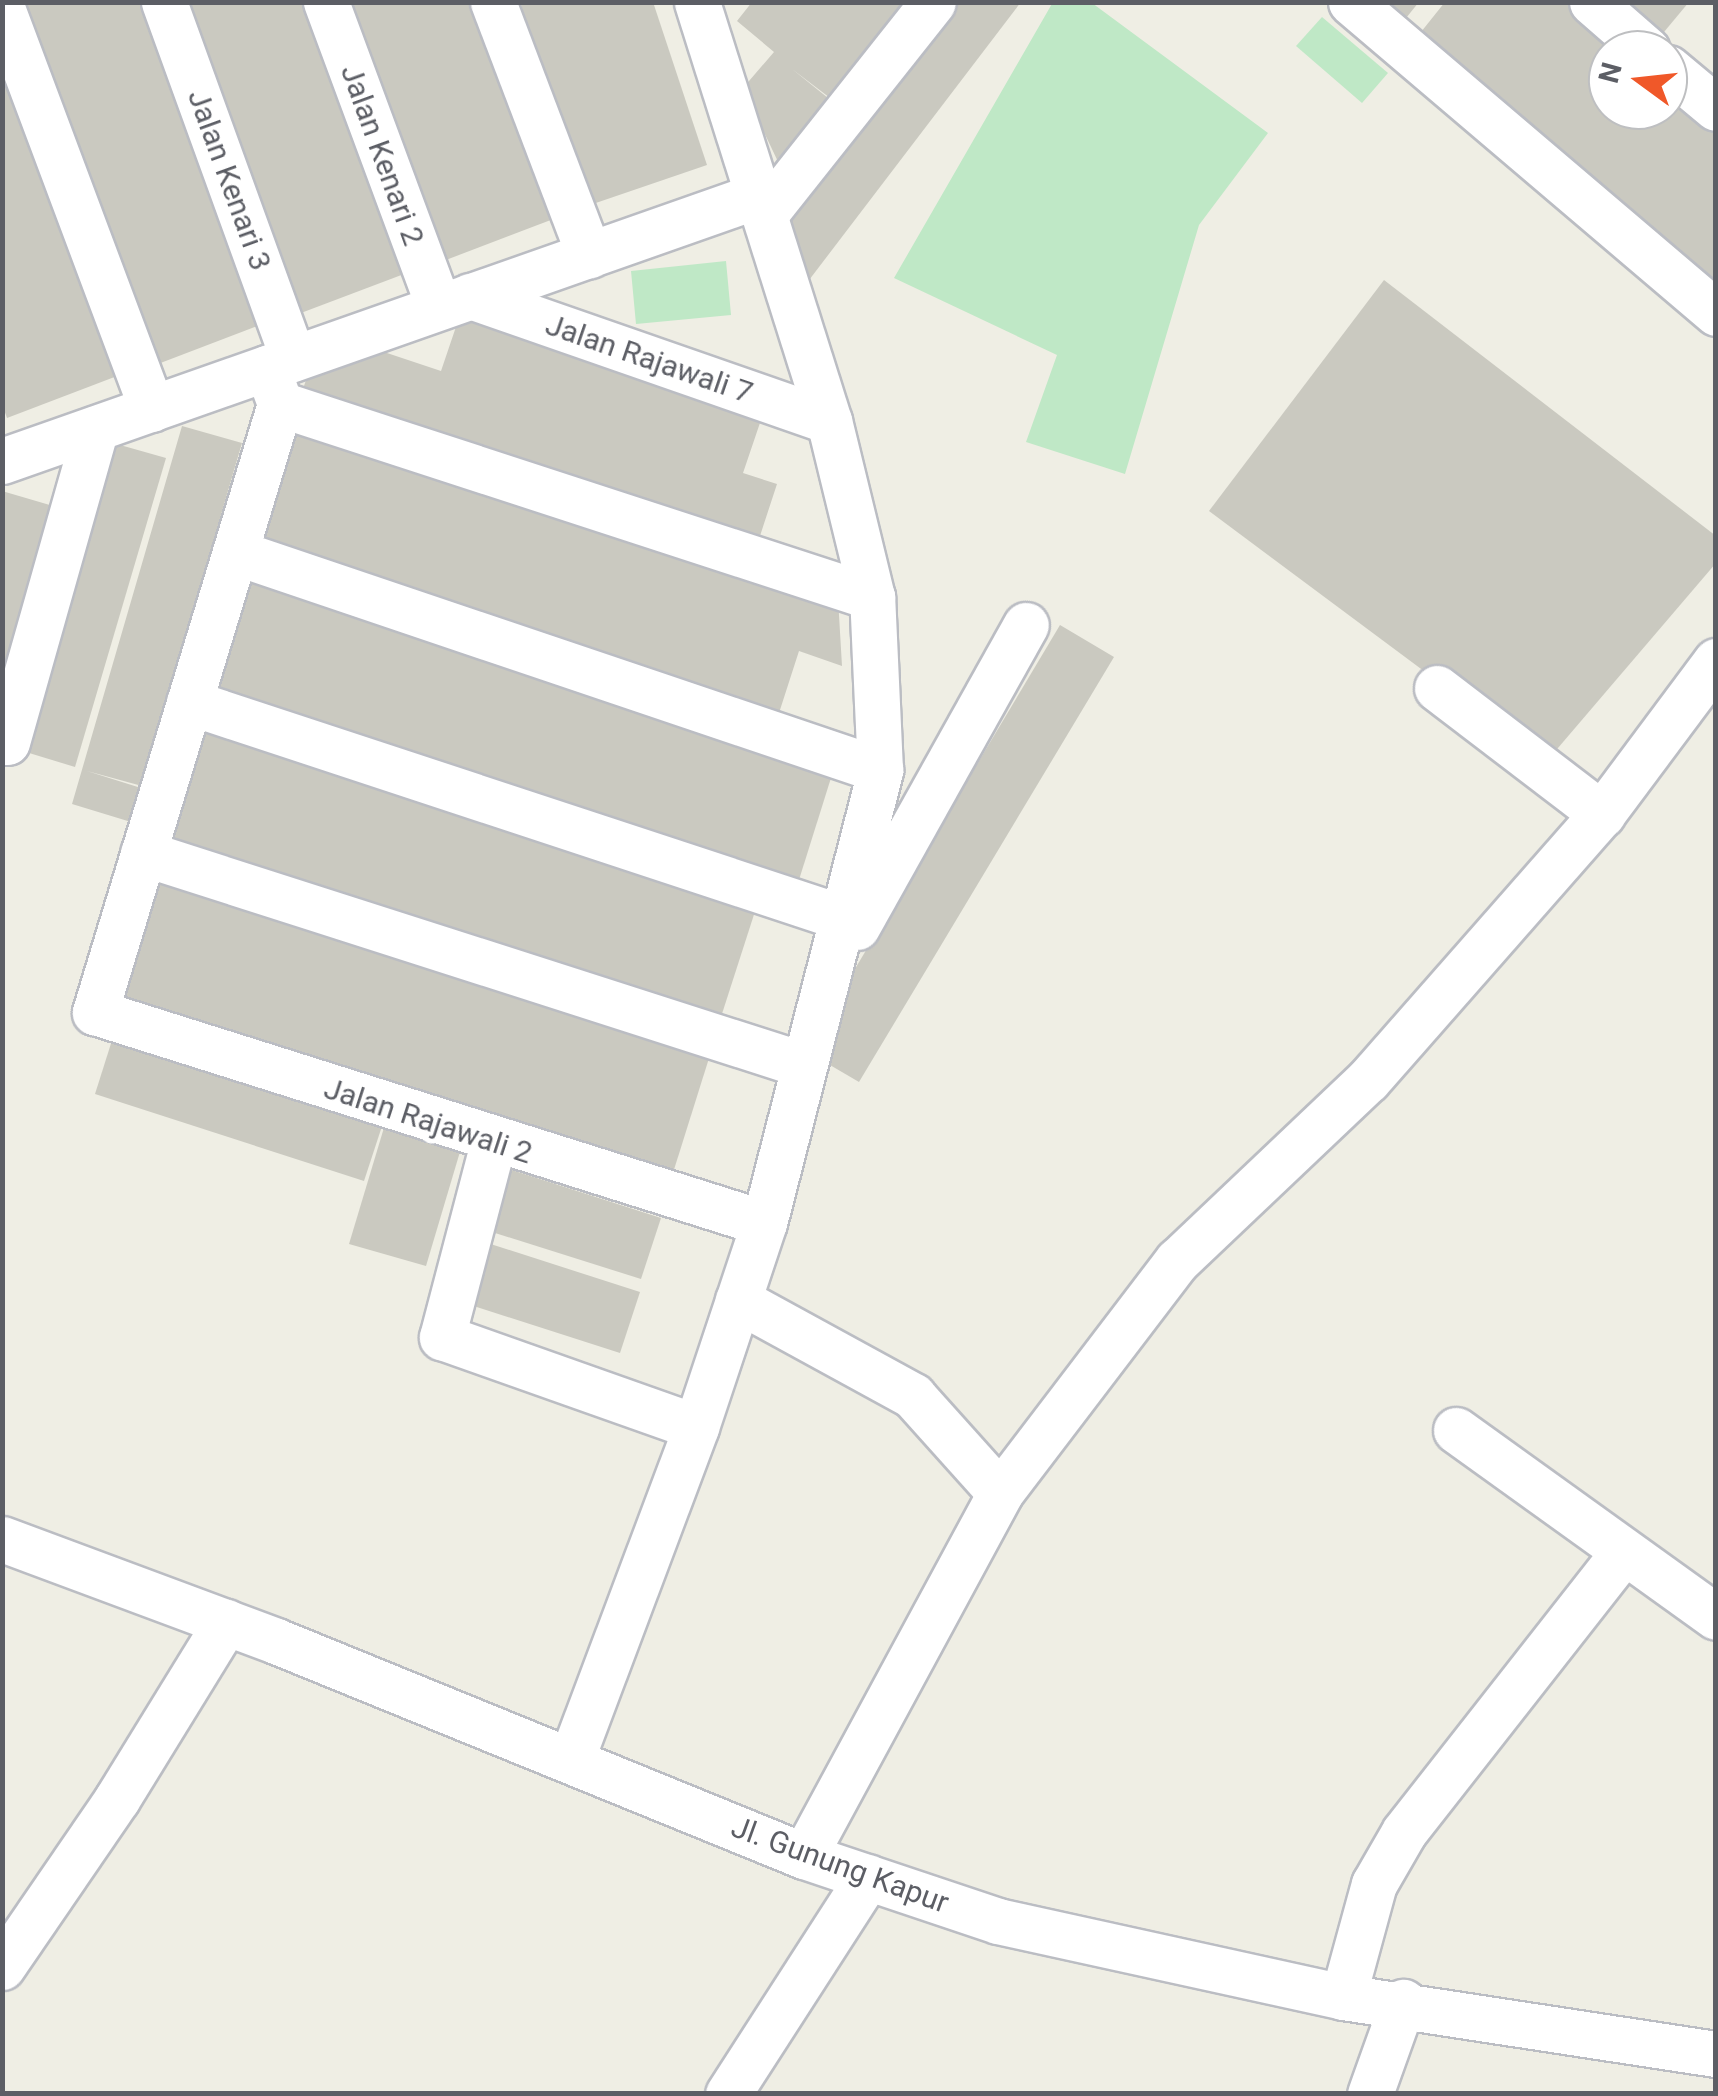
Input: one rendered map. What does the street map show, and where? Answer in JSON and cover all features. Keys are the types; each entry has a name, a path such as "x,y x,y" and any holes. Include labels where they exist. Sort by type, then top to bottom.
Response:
{"street":[{"name":"Jalan Kenari 3","path":"164,2 280,377"},
{"name":"Jalan Kenari 2","path":"326,2 454,302"},
{"path":"493,2 589,255"},
{"path":"4,457 152,409 280,377 454,302 589,255 762,204 932,2"},
{"path":"1350,2 1716,313"},
{"path":"1592,2 1625,30"},
{"path":"2,8 152,409"},
{"path":"571,1760 696,1427 764,1223 801,1064 844,918 880,770 872,597 828,421 762,204 711,12"},
{"path":"1688,85 1716,108"},
{"name":"Jalan Rajawali 7","path":"454,302 828,421"},
{"path":"280,377 236,552 143,853 801,1064"},
{"path":"280,377 872,597"},
{"path":"2,740 8,742 96,428"},
{"path":"236,552 880,770"},
{"path":"820,994 1026,624"},
{"path":"804,1856 1000,1493 1177,1260 1368,1080 1602,814 1716,660"},
{"path":"1437,688 1602,814"},
{"path":"189,702 844,918"},
{"name":"Jalan Rajawali 2","path":"143,853 95,1012 493,1142 764,1223"},
{"path":"493,1142 442,1337 696,1427"},
{"path":"738,1300 913,1396 1000,1493"},
{"path":"1456,1430 1716,1617"},
{"name":"Jl. Gunung Kapur","path":"2,1539 226,1622 804,1856 998,1921 1343,1997 1403,2002 1716,2054"},
{"path":"1343,1997 1374,1884 1404,1832 1622,1552"},
{"path":"2,1967 117,1799 226,1622"},
{"path":"728,2094 868,1878"},
{"path":"1370,2094 1403,2002"}],"green space":[{"path":"1053,2 1092,3 1268,133 1199,225 1125,474 1026,442 1057,355 894,278"},
{"path":"1322,17 1388,73 1362,103 1296,46"},
{"path":"726,261 731,315 636,324 631,271"}],"building":[{"path":"14,2 149,2 268,322 150,367"},
{"path":"177,2 312,2 412,271 293,316"},
{"path":"341,2 475,2 556,218 438,263"},
{"path":"520,2 653,2 707,165 587,206"},
{"path":"752,2 914,2 834,101 792,69 833,102 781,168 743,88 774,52 737,21"},
{"path":"947,2 1021,2 803,288 780,215"},
{"path":"1378,2 1419,2 1402,23"},
{"path":"1445,2 1573,2 1606,30 1588,30 1588,130 1688,130 1688,99 1716,122 1716,287 1417,37"},
{"path":"1616,2 1689,2 1666,30 1649,30"},
{"path":"2,46 125,373 7,418 2,404"},
{"path":"1384,280 1716,536 1716,563 1546,762 1209,511"},
{"path":"461,312 763,414 743,473 777,484 757,545 302,392 312,362 360,344 441,371"},
{"path":"293,424 838,598 842,666 799,651 779,713 254,545"},
{"path":"182,426 242,443 142,786 87,771 141,788 131,822 72,804"},
{"path":"106,441 166,458 75,767 16,749"},
{"path":"2,491 60,508 2,698"},
{"path":"246,574 836,762 798,883 208,694"},
{"path":"1060,625 1114,657 859,1082 806,1051"},
{"path":"200,721 759,899 720,1020 162,841"},
{"path":"151,876 710,1055 672,1176 113,997"},
{"path":"114,1034 384,1120 364,1181 95,1094"},
{"path":"386,1121 462,1145 426,1266 349,1244"},
{"path":"493,1164 661,1218 641,1279 473,1226"},
{"path":"472,1238 640,1292 620,1353 452,1299"}]}
